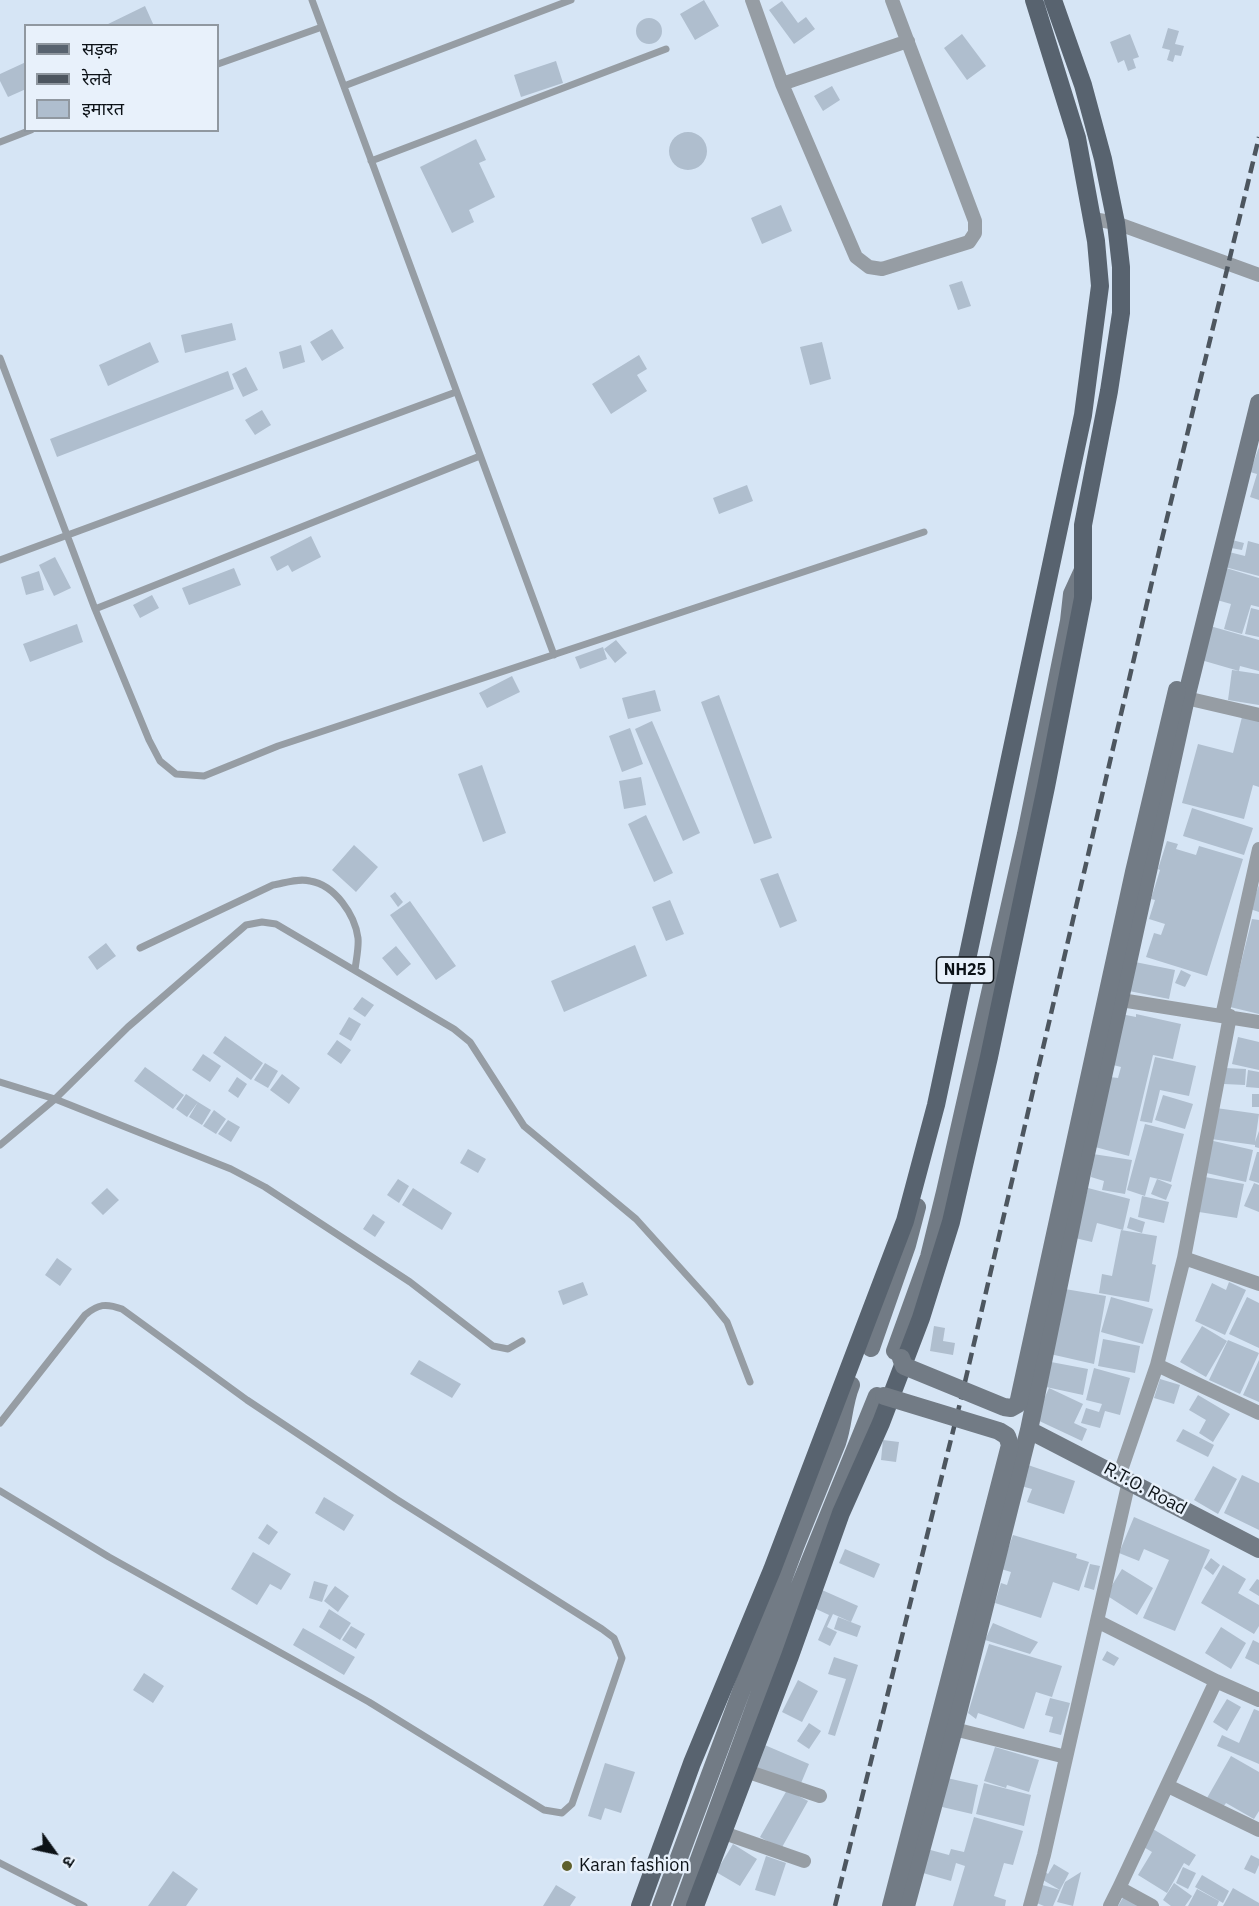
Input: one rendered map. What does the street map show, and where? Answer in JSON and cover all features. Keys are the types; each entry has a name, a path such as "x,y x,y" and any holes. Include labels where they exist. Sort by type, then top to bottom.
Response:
{"main road":[{"name":"NH25","path":"640,1906 692,1764 772,1570 905,1221 936,1105 1083,415 1100,286 1093,219 1077,138 1034,0"},
{"name":"NH25","path":"695,1906 790,1656 841,1513 881,1423 921,1318 951,1222 989,1058 1083,598 1083,525 1109,391 1121,313 1121,267 1116,222 1103,159 1083,85 1053,0"}],"street":[{"path":"752,0 782,84 856,257 869,267 882,269 969,242 975,233 975,221 892,0"},
{"path":"782,84 908,41"},
{"path":"1093,219 1116,222 1259,275"},
{"path":"661,1906 795,1547 837,1443 842,1428 844,1401 855,1376 858,1359 863,1352 871,1348 888,1347 900,1358 1004,1407 1011,1408 1018,1404 1132,884 1182,694 1196,661 1259,403"},
{"path":"871,1348 907,1245 924,1179 1005,822 1053,597 1053,580 1050,569"},
{"path":"880,1396 892,1393 903,1382 900,1358 945,1192 1026,834 1069,621 1072,594 1083,570"},
{"path":"1182,694 1259,715"},
{"path":"906,1906 954,1728 1029,1430 1083,1168 1121,1000 1182,694"},
{"path":"1030,1906 1044,1855 1097,1621 1124,1478 1157,1365 1184,1258 1226,1016 1259,849"},
{"path":"1121,1000 1259,1022"},
{"path":"1184,1258 1259,1284"},
{"path":"1157,1365 1259,1413"},
{"path":"855,1376 862,1389 999,1431 1007,1436 1010,1445 891,1906"},
{"path":"682,1906 790,1610 880,1396"},
{"name":"R.T.O. Road","path":"1029,1430 1259,1550"},
{"path":"1097,1621 1259,1700"},
{"path":"1110,1906 1216,1681"},
{"path":"954,1728 1066,1757"},
{"path":"746,1771 820,1796"},
{"path":"1168,1786 1259,1830"},
{"path":"724,1833 804,1861"},
{"path":"1119,1888 1152,1906"}],"lane":[{"path":"312,0 554,655"},
{"path":"344,86 571,0"},
{"path":"219,64 322,27"},
{"path":"371,161 666,49"},
{"path":"0,142 26,132"},
{"path":"0,358 95,609 149,740 160,761 176,774 204,776 278,746 924,532"},
{"path":"0,560 456,392"},
{"path":"95,609 480,456"},
{"path":"141,948 273,885 293,881 311,881 331,891 344,905 355,923 359,940 355,970"},
{"path":"0,1145 55,1099 128,1028 246,925 262,922 276,924 454,1029 470,1042 524,1126 636,1219 710,1301 727,1322 750,1382"},
{"path":"0,1082 55,1099 231,1169 265,1187 402,1277 493,1346 508,1348 522,1341"},
{"path":"0,1423 85,1315 95,1307 102,1305 109,1304 122,1309 247,1400 396,1499 614,1638 622,1658 572,1804 562,1813 544,1810 369,1702 130,1569 0,1491"},
{"path":"0,1863 84,1906"}],"building":[{"path":"704,0 719,26 695,40 680,14"},
{"path":"782,1 798,23 806,17 815,29 794,44 769,10"},
{"path":"145,6 153,24 108,24"},
{"path":"649,18 658,22 662,31 658,40 649,44 640,40 636,31 640,22"},
{"path":"1168,28 1179,31 1175,44 1184,46 1181,56 1175,55 1173,62 1167,60 1170,50 1162,48"},
{"path":"962,34 986,66 967,80 944,48"},
{"path":"1130,34 1139,57 1133,59 1136,68 1128,71 1124,60 1118,63 1110,42"},
{"path":"556,61 563,83 521,97 514,75"},
{"path":"24,63 24,90 8,97 0,81 0,74"},
{"path":"832,86 840,100 823,111 814,96"},
{"path":"688,132 701,138 707,151 701,164 688,170 675,164 669,151 675,138"},
{"path":"476,139 486,160 479,163 495,197 469,210 474,222 452,233 420,167"},
{"path":"781,205 792,231 762,244 751,218"},
{"path":"962,281 971,306 958,310 949,285"},
{"path":"232,323 236,340 185,353 181,335"},
{"path":"332,329 344,348 322,361 310,342"},
{"path":"150,342 159,362 108,386 99,365"},
{"path":"822,342 831,379 810,385 800,347"},
{"path":"301,345 305,362 283,369 279,352"},
{"path":"639,355 647,369 637,375 647,391 611,414 592,384"},
{"path":"246,367 258,390 243,397 232,374"},
{"path":"228,371 234,389 57,457 50,439"},
{"path":"262,410 271,425 255,435 245,420"},
{"path":"1259,447 1259,500 1250,497 1257,474 1250,472"},
{"path":"747,485 753,501 719,514 713,498"},
{"path":"311,536 321,557 292,572 288,565 277,571 270,557"},
{"path":"1232,540 1244,543 1242,550 1231,548"},
{"path":"1248,541 1259,544 1259,576 1225,567 1229,552 1245,556"},
{"path":"55,557 71,588 54,596 39,565"},
{"path":"234,568 241,585 189,605 182,588"},
{"path":"1226,568 1259,578 1259,607 1251,605 1242,634 1224,629 1231,604 1217,600"},
{"path":"39,571 44,590 26,595 21,577"},
{"path":"152,595 159,608 140,618 133,605"},
{"path":"1251,608 1259,610 1259,637 1245,634"},
{"path":"77,624 83,642 30,662 23,644"},
{"path":"1210,626 1259,640 1259,671 1240,666 1239,671 1201,660"},
{"path":"616,640 627,653 615,663 604,649"},
{"path":"603,647 607,659 580,669 575,657"},
{"path":"1232,670 1259,674 1259,705 1228,700"},
{"path":"512,676 520,692 487,708 479,693"},
{"path":"655,690 661,711 628,719 622,698"},
{"path":"719,695 772,838 754,844 701,702"},
{"path":"1242,717 1259,721 1259,787 1253,785 1244,819 1182,803 1198,744 1233,753"},
{"path":"652,721 700,833 683,841 635,729"},
{"path":"630,728 643,764 622,772 609,736"},
{"path":"482,765 506,833 483,842 458,774"},
{"path":"641,777 646,805 624,809 619,781"},
{"path":"1192,808 1253,828 1244,855 1183,836"},
{"path":"646,815 673,873 654,882 628,824"},
{"path":"1167,841 1178,844 1176,849 1196,855 1199,846 1243,859 1207,976 1146,957 1154,933 1161,935 1165,924 1149,919 1155,900 1151,899"},
{"path":"354,845 378,867 356,892 332,870"},
{"path":"778,873 797,921 780,928 760,879"},
{"path":"1259,885 1259,912 1250,909"},
{"path":"395,892 403,902 398,907 390,896"},
{"path":"670,900 684,934 666,941 652,907"},
{"path":"410,901 456,966 436,980 390,915"},
{"path":"1252,919 1259,920 1259,1014 1230,1007"},
{"path":"106,943 116,956 97,970 88,957"},
{"path":"635,945 647,976 564,1012 551,981"},
{"path":"396,946 411,964 397,976 382,958"},
{"path":"1135,962 1175,970 1169,999 1129,991"},
{"path":"1181,970 1191,975 1185,987 1175,983"},
{"path":"362,997 374,1005 365,1017 353,1009"},
{"path":"1121,1014 1136,1017 1136,1014 1181,1024 1173,1059 1153,1055 1129,1156 1095,1147 1110,1077 1118,1078 1121,1067 1113,1065"},
{"path":"349,1017 361,1024 351,1041 339,1034"},
{"path":"225,1036 263,1063 251,1080 213,1053"},
{"path":"1238,1037 1259,1042 1259,1070 1232,1064"},
{"path":"337,1040 351,1050 341,1064 327,1054"},
{"path":"203,1054 221,1066 210,1082 192,1070"},
{"path":"1155,1057 1196,1066 1189,1096 1160,1090 1152,1123 1140,1121"},
{"path":"265,1063 278,1071 268,1088 254,1080"},
{"path":"145,1067 184,1095 173,1109 134,1081"},
{"path":"1225,1068 1246,1069 1245,1085 1224,1084"},
{"path":"1248,1070 1259,1072 1259,1088 1246,1087"},
{"path":"282,1074 300,1088 289,1104 270,1090"},
{"path":"237,1077 247,1084 238,1098 228,1091"},
{"path":"186,1094 198,1102 187,1117 176,1109"},
{"path":"1252,1094 1259,1094 1259,1107 1252,1107"},
{"path":"1163,1095 1193,1104 1185,1129 1155,1120"},
{"path":"198,1102 211,1110 202,1125 189,1117"},
{"path":"1216,1108 1259,1114 1255,1142 1259,1131 1259,1148 1255,1145 1211,1139"},
{"path":"214,1110 226,1119 216,1134 203,1126"},
{"path":"228,1120 240,1127 231,1142 218,1134"},
{"path":"1145,1124 1184,1134 1171,1182 1150,1177 1145,1196 1127,1190"},
{"path":"1209,1140 1253,1150 1246,1182 1202,1172"},
{"path":"468,1149 486,1159 478,1173 460,1163"},
{"path":"1257,1152 1259,1152 1259,1183 1249,1180"},
{"path":"1093,1154 1132,1160 1125,1194 1102,1190 1104,1181 1091,1177"},
{"path":"1205,1177 1244,1184 1237,1218 1199,1212"},
{"path":"398,1179 409,1186 399,1203 387,1195"},
{"path":"1157,1179 1172,1185 1166,1200 1151,1194"},
{"path":"1254,1183 1259,1185 1259,1212 1244,1206"},
{"path":"107,1188 119,1200 103,1215 91,1203"},
{"path":"413,1188 452,1213 442,1230 402,1205"},
{"path":"1088,1188 1130,1199 1123,1230 1097,1223 1092,1242 1075,1238"},
{"path":"1142,1196 1169,1202 1164,1223 1138,1217"},
{"path":"373,1214 385,1222 375,1237 363,1229"},
{"path":"1130,1217 1145,1222 1142,1233 1127,1228"},
{"path":"1121,1230 1157,1236 1152,1264 1156,1265 1149,1302 1099,1293 1102,1274 1112,1276"},
{"path":"57,1258 72,1269 60,1286 45,1275"},
{"path":"583,1282 588,1295 563,1305 558,1291"},
{"path":"1229,1282 1246,1290 1225,1335 1195,1321 1212,1283 1226,1290"},
{"path":"1065,1289 1106,1296 1094,1364 1050,1354"},
{"path":"1111,1297 1153,1309 1143,1344 1101,1332"},
{"path":"1247,1297 1259,1303 1259,1348 1229,1334"},
{"path":"934,1326 945,1328 943,1341 955,1343 953,1355 930,1351"},
{"path":"1202,1326 1227,1341 1206,1377 1180,1362"},
{"path":"1103,1339 1140,1346 1135,1373 1098,1366"},
{"path":"1228,1340 1259,1353 1240,1394 1209,1380"},
{"path":"419,1360 461,1384 452,1398 410,1374"},
{"path":"1259,1360 1259,1402 1243,1395"},
{"path":"1051,1362 1088,1369 1083,1395 1046,1387"},
{"path":"1094,1368 1130,1378 1120,1415 1105,1411 1100,1428 1081,1423 1086,1408 1099,1412 1102,1404 1086,1400"},
{"path":"1160,1379 1180,1385 1174,1404 1154,1398"},
{"path":"1049,1388 1083,1404 1074,1423 1087,1429 1082,1441 1035,1419"},
{"path":"1198,1395 1230,1414 1213,1442 1199,1433 1206,1420 1189,1410"},
{"path":"1183,1429 1214,1445 1208,1457 1176,1441"},
{"path":"883,1440 899,1442 896,1462 881,1460"},
{"path":"1028,1465 1075,1481 1064,1514 1027,1502 1032,1489 1021,1486"},
{"path":"1213,1466 1237,1479 1218,1514 1194,1500"},
{"path":"1242,1475 1259,1483 1259,1530 1224,1513"},
{"path":"324,1497 354,1515 344,1531 315,1513"},
{"path":"1134,1517 1210,1550 1175,1631 1143,1618 1169,1560 1144,1549 1139,1561 1119,1553"},
{"path":"267,1524 278,1532 269,1545 258,1538"},
{"path":"1013,1535 1077,1554 1076,1558 1089,1562 1079,1591 1053,1582 1041,1618 995,1603 1001,1583 1007,1585 1011,1572 1001,1569"},
{"path":"845,1549 880,1564 874,1578 839,1563"},
{"path":"253,1552 291,1574 281,1590 270,1584 257,1605 231,1589"},
{"path":"1211,1558 1220,1565 1213,1575 1204,1568"},
{"path":"1090,1564 1100,1566 1094,1590 1084,1587"},
{"path":"1223,1565 1246,1579 1238,1593 1259,1605 1259,1626 1254,1634 1201,1603"},
{"path":"1122,1569 1153,1588 1137,1615 1106,1595"},
{"path":"1257,1579 1259,1580 1259,1596 1249,1590"},
{"path":"314,1581 328,1585 322,1602 309,1598"},
{"path":"335,1586 349,1596 338,1612 324,1601"},
{"path":"822,1590 858,1606 851,1622 833,1614 827,1627 837,1632 830,1646 818,1640 829,1615 814,1608"},
{"path":"329,1609 351,1623 340,1640 319,1627"},
{"path":"838,1617 861,1626 857,1637 834,1629"},
{"path":"993,1623 1038,1642 1030,1654 985,1640"},
{"path":"351,1626 365,1634 356,1649 342,1640"},
{"path":"1221,1627 1246,1643 1231,1669 1205,1653"},
{"path":"303,1628 355,1657 344,1675 293,1645"},
{"path":"1253,1640 1259,1643 1259,1665 1245,1658"},
{"path":"989,1644 1062,1666 1052,1697 1036,1692 1024,1729 978,1713 976,1719 968,1713"},
{"path":"1107,1651 1119,1658 1114,1666 1102,1660"},
{"path":"834,1657 858,1665 835,1736 828,1734 846,1679 828,1674"},
{"path":"144,1673 164,1686 153,1703 133,1690"},
{"path":"798,1680 818,1691 802,1722 782,1712"},
{"path":"1050,1698 1070,1703 1061,1735 1049,1732 1053,1717 1045,1715"},
{"path":"1227,1699 1241,1707 1227,1731 1213,1722"},
{"path":"1254,1709 1259,1711 1259,1764 1217,1746 1222,1735 1239,1743"},
{"path":"809,1723 821,1731 809,1749 797,1741"},
{"path":"760,1743 809,1764 799,1788 751,1767"},
{"path":"995,1747 1039,1760 1029,1792 984,1781"},
{"path":"1231,1756 1259,1772 1259,1811 1254,1819 1226,1803 1223,1807 1207,1798"},
{"path":"605,1763 635,1772 621,1813 605,1808 601,1820 588,1816"},
{"path":"947,1778 978,1785 972,1814 938,1806"},
{"path":"984,1783 1031,1795 1024,1826 976,1814"},
{"path":"787,1790 808,1801 781,1849 760,1837"},
{"path":"974,1817 1023,1831 1013,1865 1004,1863 994,1896 1006,1900 1005,1906 953,1906 965,1866 956,1863 951,1881 916,1871 923,1848 949,1855 951,1849 964,1852"},
{"path":"1153,1829 1196,1855 1189,1866 1184,1863 1167,1893 1138,1875 1152,1852 1142,1846"},
{"path":"733,1844 757,1859 740,1886 716,1872"},
{"path":"1251,1855 1259,1859 1255,1874 1244,1869"},
{"path":"766,1856 786,1863 775,1896 755,1890"},
{"path":"1054,1864 1069,1873 1060,1890 1043,1880 1043,1870 1048,1874"},
{"path":"1183,1867 1196,1873 1188,1889 1176,1883"},
{"path":"173,1871 198,1889 186,1906 148,1906"},
{"path":"1081,1872 1073,1906 1057,1902 1065,1882"},
{"path":"1202,1875 1229,1891 1223,1903 1195,1887"},
{"path":"1174,1883 1192,1896 1185,1906 1171,1906 1163,1900"},
{"path":"1039,1884 1060,1890 1053,1906 1044,1906 1034,1902"},
{"path":"556,1885 576,1897 570,1906 543,1906"},
{"path":"1233,1888 1259,1903 1259,1906 1223,1906"},
{"path":"1197,1889 1219,1901 1217,1906 1188,1906"},
{"path":"1124,1896 1141,1906 1118,1906"}],"railway":[{"path":"835,1906 961,1399 1161,543 1259,137"}],"place":[{"name":"Karan fashion","path":"567,1866"}]}
